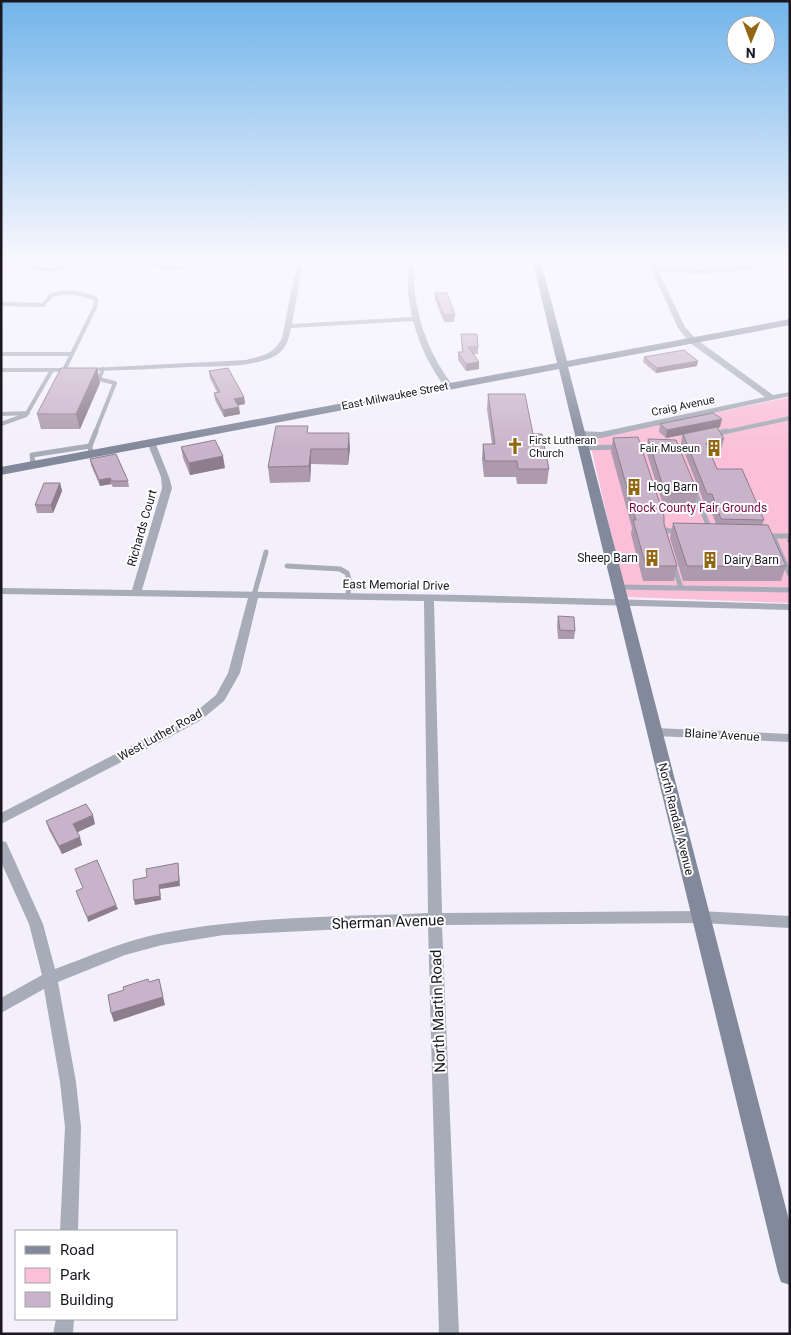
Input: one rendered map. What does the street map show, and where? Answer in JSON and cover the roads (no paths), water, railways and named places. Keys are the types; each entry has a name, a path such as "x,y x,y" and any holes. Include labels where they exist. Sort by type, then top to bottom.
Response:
{"street":[{"path":"1,370 103,369 257,360 279,350 286,338 289,326 320,324"},
{"path":"419,324 430,356 440,376 449,386"},
{"name":"North Randall Avenue","path":"552,324 654,732 783,1223 790,1273"},
{"path":"680,324 693,341 772,398"},
{"name":"East Milwaukee Street","path":"1,471 91,450 151,442 778,324"},
{"name":"Craig Avenue","path":"581,441 790,394"},
{"name":"Richards Court","path":"136,593 167,488 165,477 151,442"},
{"name":"East Memorial Drive","path":"1,591 429,598 619,594 790,607"},
{"name":"West Luther Road","path":"1,818 174,730 197,716 220,698 234,674 254,595"},
{"name":"North Martin Road","path":"429,598 435,920 449,1334"},
{"name":"Blaine Avenue","path":"654,732 790,738"},
{"path":"1,846 36,924 50,978 68,1082 73,1127 69,1230"},
{"name":"Sherman Avenue","path":"1,1006 50,978 124,949 196,933 224,929 435,920 702,918 790,922"},
{"path":"63,1334 65,1320"}],"lane":[{"path":"64,370 87,324"},
{"path":"1,354 72,354"},
{"path":"91,450 115,382 100,379 103,369"},
{"path":"1,424 24,418 52,370"},
{"path":"1,414 28,413"},
{"path":"704,436 790,418"},
{"path":"581,441 623,447"},
{"path":"693,488 712,535 703,534"},
{"path":"663,521 666,530 665,537"},
{"path":"666,530 685,534"},
{"path":"756,535 790,536"},
{"path":"773,536 790,575"},
{"path":"254,595 266,552"},
{"path":"673,562 681,588"},
{"path":"287,566 340,569 347,573 349,579 348,597"},
{"path":"619,594 681,588 790,590"}],"place":[{"name":"First Lutheran Church","path":"515,446"},
{"name":"Fair Museun","path":"714,448"},
{"name":"Hog Barn","path":"634,487"},
{"name":"Sheep Barn","path":"652,558"},
{"name":"Dairy Barn","path":"710,560"}],"park label":[{"name":"Rock County Fair Grounds","path":"698,508"}]}
